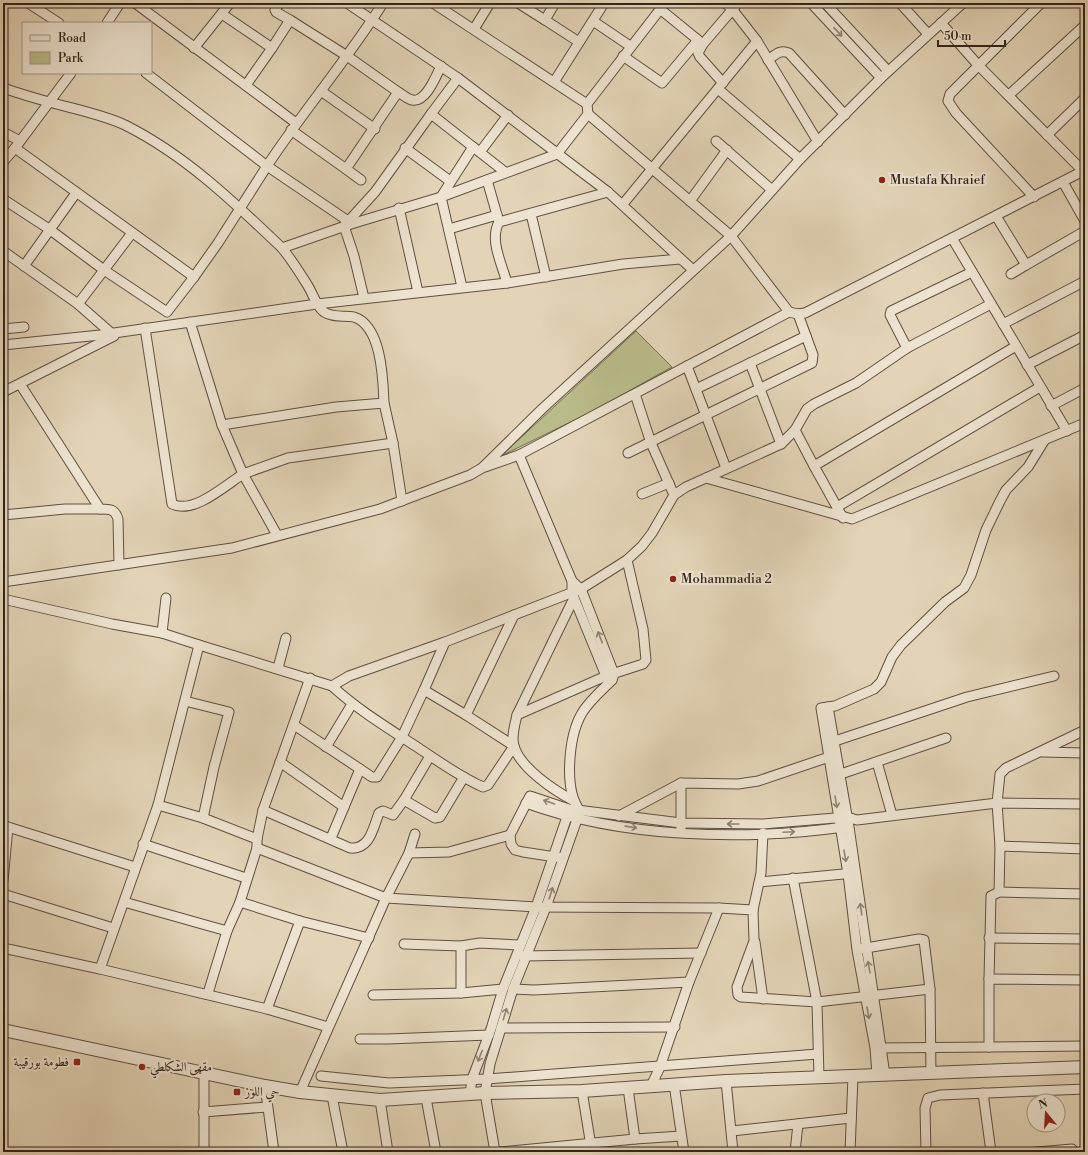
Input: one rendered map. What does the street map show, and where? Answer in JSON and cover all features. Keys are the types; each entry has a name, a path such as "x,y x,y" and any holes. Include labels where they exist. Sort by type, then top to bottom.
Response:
{"street":[{"path":"28,3 57,22"},
{"path":"135,3 246,85 293,127 361,180"},
{"path":"194,48 230,3"},
{"path":"279,3 275,10 276,12 347,56 398,92 412,100 424,97 441,66"},
{"path":"346,3 373,19 441,66 508,115 623,204 693,270"},
{"path":"160,326 167,312 218,243 239,208 293,127 347,56 383,3"},
{"path":"474,29 490,3"},
{"path":"518,3 579,42"},
{"path":"544,20 555,3"},
{"path":"554,82 604,3"},
{"path":"725,3 735,6 818,142"},
{"path":"811,3 881,78"},
{"path":"825,3 888,71"},
{"path":"900,3 928,34"},
{"path":"482,468 542,409 731,236 800,159 888,71 963,3"},
{"path":"1034,197 956,113 948,101 950,94 1042,3"},
{"path":"108,22 118,4"},
{"path":"437,4 587,104"},
{"path":"282,248 346,224 441,197 557,154 588,114 587,104 662,6 700,42"},
{"path":"623,56 662,83 735,6"},
{"path":"222,14 272,48"},
{"path":"246,85 290,20"},
{"path":"593,22 630,46"},
{"path":"588,114 731,236 789,312 798,314 805,313 1063,182 1083,168 1047,135 1009,94 978,65 941,23"},
{"path":"1009,94 1085,25"},
{"path":"700,42 700,57 720,86 800,159"},
{"path":"623,204 757,42"},
{"path":"768,60 778,52 785,51 789,53 845,115"},
{"path":"3,162 70,74"},
{"path":"147,74 267,166 346,224 364,298"},
{"path":"346,224 375,192 405,148 458,78"},
{"path":"3,88 86,112 124,125 158,144 186,163 239,208 282,248 295,264 317,304 324,312 332,315 355,318 365,323 373,336 381,359 384,403 393,443 402,501"},
{"path":"321,90 375,129"},
{"path":"346,169 375,129 398,92"},
{"path":"1047,135 1085,98"},
{"path":"430,114 505,172"},
{"path":"462,287 441,197 450,180 508,115"},
{"path":"3,132 76,193 194,277"},
{"path":"716,141 772,190"},
{"path":"405,148 450,180"},
{"path":"690,201 727,150"},
{"path":"487,180 498,219 495,229 495,240 507,283"},
{"path":"1063,182 1085,222"},
{"path":"449,229 531,214 608,192"},
{"path":"24,266 76,193"},
{"path":"3,200 49,229 104,270 167,312"},
{"path":"399,208 418,292"},
{"path":"531,214 546,277"},
{"path":"996,216 1026,265"},
{"path":"1011,274 1085,231"},
{"path":"78,304 132,233"},
{"path":"952,238 1067,431"},
{"path":"3,251 78,304 111,333"},
{"path":"3,345 111,333 364,298 507,283 623,264 680,259"},
{"path":"908,348 890,315 891,311 972,272"},
{"path":"1003,324 1085,281"},
{"path":"332,686 349,676 445,642 514,615 573,596 581,589 627,560 642,546 652,533 674,495 686,487 781,444 795,430 801,418 810,406 856,383 908,348 991,304"},
{"path":"3,582 232,548 380,509 454,483 482,468 519,455 789,312"},
{"path":"628,453 652,443 812,363 814,359 813,355 798,314"},
{"path":"190,322 222,425 243,474 277,535"},
{"path":"3,329 24,327"},
{"path":"145,328 172,504 191,506 201,502 243,474 288,458 393,443"},
{"path":"3,392 122,331"},
{"path":"1027,365 1085,335"},
{"path":"696,389 806,336"},
{"path":"814,466 1016,346"},
{"path":"750,363 781,444"},
{"path":"688,366 726,468"},
{"path":"20,384 100,509"},
{"path":"837,506 1040,387"},
{"path":"1051,406 1085,388"},
{"path":"635,394 652,443 674,495"},
{"path":"222,425 336,407 384,403"},
{"path":"706,478 822,509 843,518 852,520 1085,424"},
{"path":"795,430 843,518"},
{"path":"881,1075 879,1048 862,949 852,873 824,708 836,706 874,689 881,682 892,657 901,645 945,602 964,588 971,575 986,530 1000,501 1006,490 1028,467 1044,441"},
{"path":"519,455 572,581 573,596 611,677"},
{"path":"642,494 669,483"},
{"path":"3,516 65,509 112,510 116,513 118,519 119,565"},
{"path":"517,715 643,664 646,660 643,629 627,560"},
{"path":"572,581 581,589 611,677"},
{"path":"3,599 112,624 162,633 332,686 352,704 430,756 481,786 487,786 514,746 517,715 573,596"},
{"path":"162,633 166,598"},
{"path":"466,714 514,615"},
{"path":"278,668 286,638"},
{"path":"294,724 372,777 377,777 402,737 445,642"},
{"path":"100,969 113,928 124,902 158,804 199,645"},
{"path":"830,743 967,697 1054,676"},
{"path":"495,1152 485,1093 487,1079 513,989 546,907 562,858 574,810 569,768 577,724 583,712 611,677"},
{"path":"208,993 227,931 240,902 256,848 263,810 310,678"},
{"path":"424,690 466,714 514,746 529,768 574,810 681,823 763,824 843,822"},
{"path":"185,701 229,712 214,767 203,818"},
{"path":"326,747 352,704"},
{"path":"999,892 1000,846 997,803 1000,774 1006,768 1085,730"},
{"path":"836,776 946,738"},
{"path":"830,743 829,757 836,776"},
{"path":"1042,752 1085,752"},
{"path":"263,810 331,838 350,848 362,847 367,842 379,813 383,811 393,815 404,800 430,756"},
{"path":"619,815 681,783 738,784 758,781 829,757"},
{"path":"280,762 344,807"},
{"path":"877,762 892,815"},
{"path":"331,838 360,769"},
{"path":"404,800 435,818 440,817 464,777"},
{"path":"680,834 681,783"},
{"path":"562,858 515,850 511,844 510,835 528,798 531,796 617,825 680,834 762,833 930,810 997,803 1085,804"},
{"path":"158,804 203,818 257,839"},
{"path":"470,1094 472,1079 489,1035 503,990 536,907 552,857 574,810"},
{"path":"617,825 619,815"},
{"path":"3,881 5,826 135,867"},
{"path":"762,833 762,863 760,882 753,910 754,941 763,999"},
{"path":"300,1092 386,898 409,853 415,834"},
{"path":"409,853 449,852 510,835"},
{"path":"143,844 246,878"},
{"path":"1000,846 1085,849"},
{"path":"256,848 386,898 536,907 719,908 753,910"},
{"path":"760,882 852,873"},
{"path":"793,878 817,1002 818,1077"},
{"path":"988,1047 991,896 999,892 1085,894"},
{"path":"3,894 113,928"},
{"path":"124,902 227,931"},
{"path":"240,902 300,921 369,938"},
{"path":"651,1086 660,1067 675,1027 689,982 719,908"},
{"path":"267,1008 300,921"},
{"path":"989,938 1085,939"},
{"path":"862,949 919,939 924,940 930,989 931,1074"},
{"path":"754,941 737,987 737,993 741,997 817,1002 930,989"},
{"path":"404,944 461,946 480,943 520,945"},
{"path":"461,946 461,993"},
{"path":"3,948 208,993 267,1008 328,1027"},
{"path":"516,956 701,953"},
{"path":"989,978 1085,980"},
{"path":"513,989 534,990 689,982"},
{"path":"373,995 461,993 503,990"},
{"path":"501,1028 675,1027"},
{"path":"3,1030 265,1086 332,1096 380,1100 485,1093 582,1091 726,1081 1085,1067"},
{"path":"360,1039 489,1035"},
{"path":"879,1048 1085,1046"},
{"path":"321,1076 354,1081 389,1083 487,1079 818,1054"},
{"path":"204,1073 204,1152"},
{"path":"850,1152 853,1076"},
{"path":"726,1081 733,1152"},
{"path":"674,1084 684,1152"},
{"path":"265,1086 274,1152"},
{"path":"628,1088 635,1139"},
{"path":"926,1152 925,1108 928,1098 940,1095 1085,1089"},
{"path":"582,1091 592,1147"},
{"path":"983,1093 991,1152"},
{"path":"332,1096 343,1152"},
{"path":"426,1098 436,1152"},
{"path":"380,1100 388,1152"},
{"path":"203,1112 268,1107"},
{"path":"732,1131 851,1118"},
{"path":"795,1152 798,1124"},
{"path":"501,1152 592,1147 635,1139 681,1136"},
{"path":"1037,1152 1072,1149 1074,1152"}],"green space":[{"path":"636,331 672,367 593,411 501,456"}],"place":[{"name":"Mustafa Khraief","path":"882,180"},
{"name":"Mohammadia 2","path":"673,579"},
{"name":"فطومة بورقيبة","path":"77,1062"},
{"name":"مقهى الشكلطي","path":"142,1067"},
{"name":"حي اللوز","path":"237,1092"}]}
